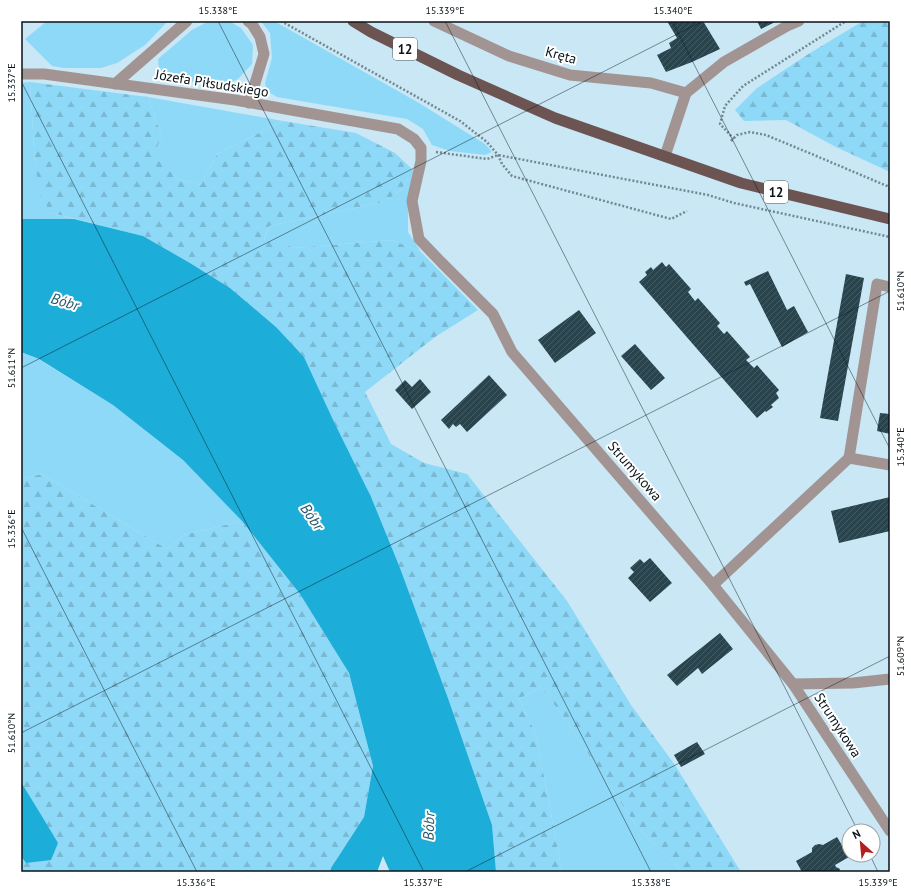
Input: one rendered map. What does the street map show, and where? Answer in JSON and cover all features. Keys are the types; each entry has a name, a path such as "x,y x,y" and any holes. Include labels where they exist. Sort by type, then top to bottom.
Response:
{"main road":[{"name":"12","path":"353,21 371,32 458,75 555,118 742,183 890,220"}],"street":[{"path":"115,84 187,21"},
{"path":"248,21 252,24 260,37 264,54 249,103"},
{"name":"Kręta","path":"434,21 510,56 570,75 651,83 686,93"},
{"path":"665,156 686,93 724,62 787,26 799,21"},
{"name":"Józefa Piłsudskiego","path":"21,74 44,74 235,100 398,129 414,139 421,148"},
{"name":"Strumykowa","path":"421,148 421,162 412,201 419,239 493,314 512,352 713,585 793,684 890,831"},
{"path":"713,585 849,458 877,284 890,287"},
{"path":"849,458 890,465"},
{"path":"793,684 853,683 890,679"}],"path":[{"path":"281,21 460,121 487,142 512,176 671,219 687,211"},
{"path":"734,139 720,124 725,106 743,86 846,21"},
{"path":"731,142 737,135 750,132 766,135 887,186 890,189"},
{"path":"421,148 436,152 487,159 498,155 708,195 734,203 890,237"}],"green space":[{"path":"47,21 168,21 145,45 117,63 101,68 64,68 52,66 25,39"},
{"path":"209,21 229,21 241,28 253,45 252,64 238,79 221,86 169,78 159,69 158,59 192,30"},
{"path":"261,21 274,21 419,103 485,144 492,152 485,155 450,151 432,145 423,129 407,119 277,97 267,91 265,83 272,58 270,33"},
{"path":"863,21 890,21 890,172 836,147 786,120 744,121 735,110 757,88 810,53"},
{"path":"30,82 35,165 52,213 74,219 21,219 21,83"},
{"path":"30,82 148,97 162,137 154,152 177,179 201,185 217,154 283,121 356,133 395,153 413,170 401,190 384,202 269,226 264,239 295,248 392,240 421,252 478,310 435,337 365,392 391,444 424,463 467,474 567,601 631,705 675,765 741,872 683,872 638,828 561,713 540,687 519,699 536,734 562,872 496,872 492,825 449,701 400,568 304,357 276,327 230,288 143,236 52,213 41,198 35,165"},
{"path":"148,97 283,121 217,154 201,185 177,179 153,152 162,137"},
{"path":"413,170 408,201 408,232 421,252 392,240 295,248 264,240 269,226 384,202 401,190"},
{"path":"21,352 38,359 113,405 183,460 242,521 183,535 167,549 42,474 21,479"},
{"path":"42,474 167,549 183,535 242,521 300,594 349,673 373,766 364,817 331,868 330,872 21,872 21,856 26,863 58,844 21,782 21,479"},
{"path":"540,687 561,713 638,828 683,872 562,872 536,734 519,699"}],"water":[{"name":"Bóbr","path":"21,219 74,219 143,236 230,288 276,327 304,357 371,497 400,568 449,701 492,825 496,872 390,872 383,856 377,872 330,872 331,868 364,817 373,766 349,673 300,594 242,521 183,460 113,405 39,359 21,352"},
{"path":"21,782 58,843 51,860 26,863 21,856"}],"building":[{"path":"667,21 703,21 720,49 666,72 657,55 671,48 669,43 677,38"},
{"path":"757,21 777,21 761,29"},
{"path":"662,262 666,267 669,264 691,289 688,292 695,301 698,298 720,323 717,326 724,334 727,331 750,357 746,360 754,368 757,365 779,390 776,393 779,398 771,405 773,407 766,412 765,411 757,418 639,282 647,275 645,272 651,267 653,270"},
{"path":"768,271 787,310 794,306 808,332 782,347 750,284 746,286 744,282"},
{"path":"846,274 864,278 838,421 820,418"},
{"path":"579,310 596,333 555,363 538,340"},
{"path":"635,344 665,378 651,390 621,356"},
{"path":"489,375 507,395 467,432 460,424 456,427 453,424 449,429 441,420"},
{"path":"420,379 431,392 412,409 395,390 405,380 412,387"},
{"path":"880,413 890,414 890,434 877,431"},
{"path":"890,497 890,531 839,543 831,511"},
{"path":"650,558 672,583 650,602 628,578 634,572 630,568 640,559 644,563"},
{"path":"720,633 733,649 702,674 698,668 677,686 667,675"},
{"path":"697,742 705,754 681,767 674,755"},
{"path":"837,837 841,844 841,862 835,865 840,869 839,872 802,872 796,861 812,852 812,848 815,845 823,845"}]}
